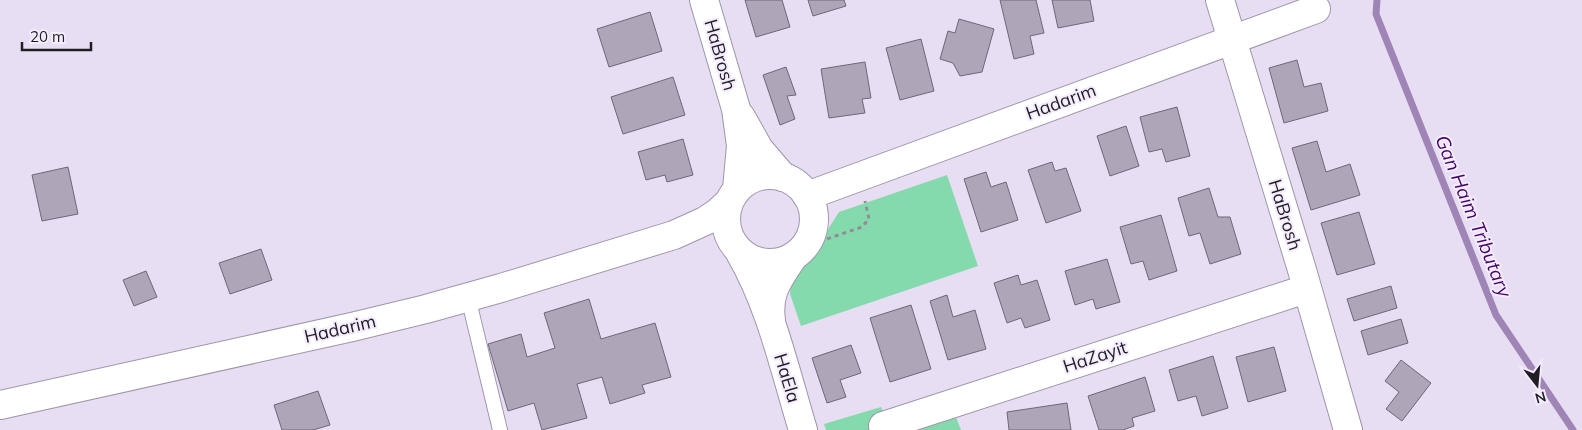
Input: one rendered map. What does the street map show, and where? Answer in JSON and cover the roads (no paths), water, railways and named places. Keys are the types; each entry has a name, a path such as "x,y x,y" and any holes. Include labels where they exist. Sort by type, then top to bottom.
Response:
{"street":[{"name":"HaBrosh","path":"704,0 736,109 741,146 733,195"},
{"name":"HaBrosh","path":"1220,0 1348,430"},
{"name":"Hadarim","path":"807,196 1316,9"},
{"name":"HaBrosh","path":"736,109 759,149 783,177"},
{"path":"759,176 783,177 801,188 813,208 814,222 812,235 799,252 780,262 766,264 752,260 738,250 729,236 726,225 726,213 733,195 747,181 759,176"},
{"name":"Hadarim","path":"0,405 352,327 468,297 674,235 705,221 717,213 733,195"},
{"name":"Hadarim","path":"674,235 693,233 710,235 721,238 738,250"},
{"name":"HaEla","path":"738,250 750,270 772,326 803,430"},
{"name":"HaEla","path":"772,326 771,296 776,283 799,252"},
{"name":"HaZayit","path":"883,426 1306,289"}],"lane":[{"path":"468,297 500,430"}],"waterway":[{"name":"Gan Haim Tributary","path":"1377,0 1376,14 1496,315 1573,430"}]}
